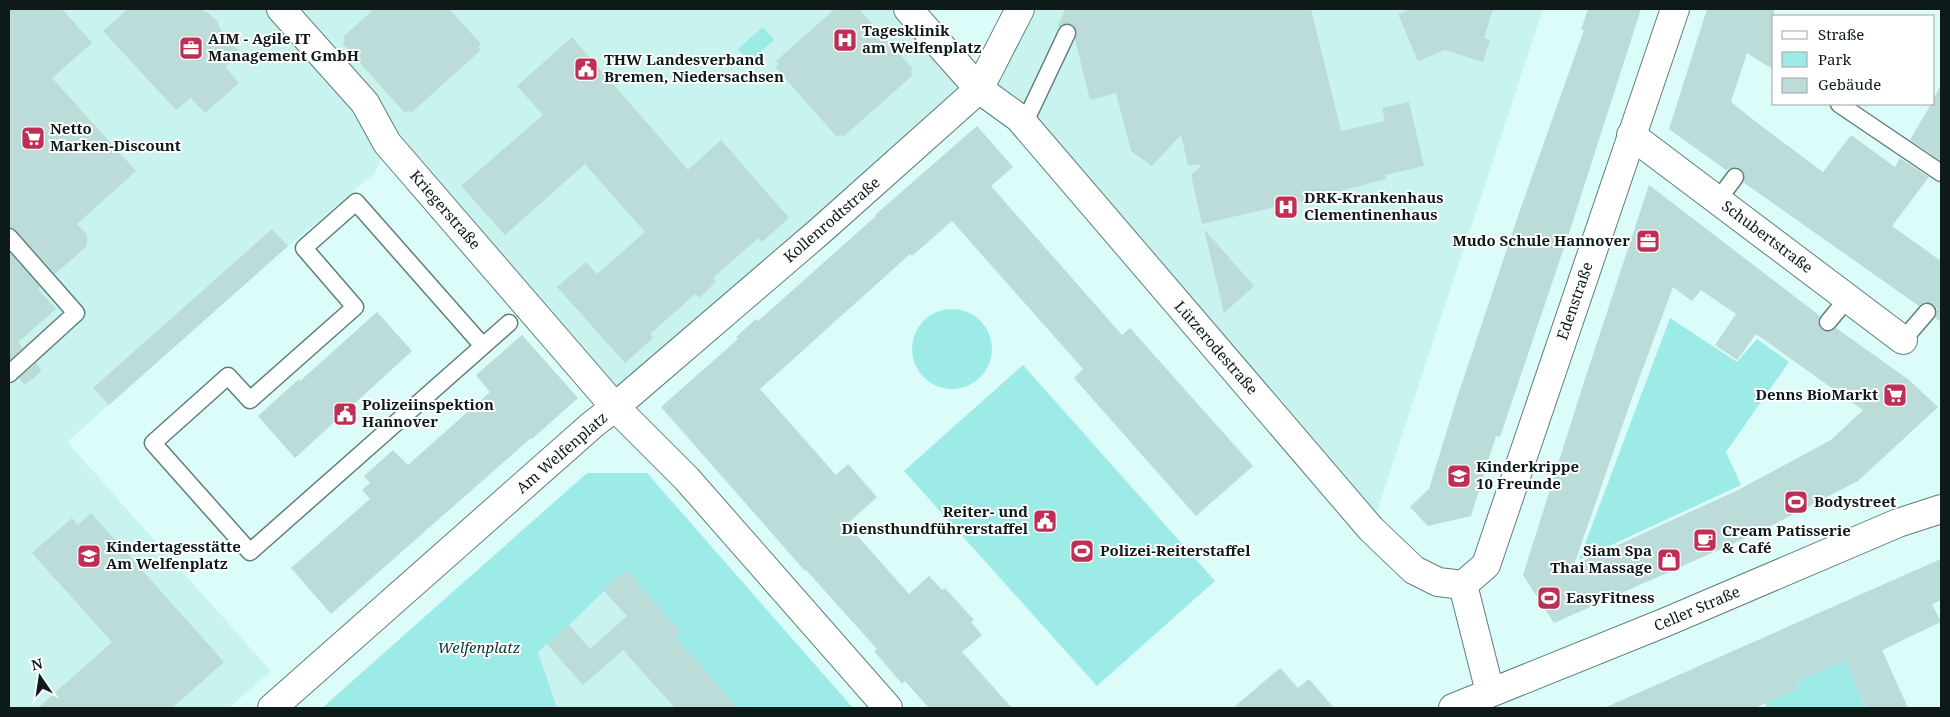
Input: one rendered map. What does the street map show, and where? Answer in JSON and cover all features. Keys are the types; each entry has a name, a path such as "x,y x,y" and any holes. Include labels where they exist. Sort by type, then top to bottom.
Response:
{"street":[{"name":"Kriegerstraße","path":"282,9 365,103 387,144 615,407"},
{"name":"Lützerodestraße","path":"908,9 979,89 1019,118 1371,529 1414,570 1438,582 1463,585"},
{"name":"Kollenrodtstraße","path":"615,407 820,231 979,89 1020,9"},
{"name":"Edenstraße","path":"1463,585 1486,565 1675,9"},
{"name":"Schubertstraße","path":"1631,135 1903,340"},
{"name":"Am Welfenplatz","path":"272,708 592,425 615,407 687,479 888,708"},
{"name":"Celler Straße","path":"1453,708 1666,622 1898,523 1941,509"},
{"path":"1463,585 1490,692"}],"lane":[{"path":"1024,124 1067,33"},
{"path":"1839,105 1941,174"},
{"path":"1718,200 1735,177"},
{"path":"483,346 356,202 304,248 356,306 250,400 228,376 153,442 250,552 483,346 509,323"},
{"path":"9,237 76,313 9,374"},
{"path":"1828,322 1848,298"},
{"path":"1903,340 1927,312"}],"shaded area":[{"path":"9,9 908,9 979,88 1020,9 1543,9 1371,529 979,89 615,407 387,144 375,173 288,246 67,442 271,671 229,708 9,708"},
{"path":"626,570 681,632 675,638 738,708 557,708 538,652"}],"green space":[{"path":"763,27 774,40 749,62 738,49"},
{"path":"944,309 960,309 981,320 992,341 992,357 981,378 960,389 944,389 930,383 918,371 912,357 912,341 918,327 930,315"},
{"path":"1670,318 1737,362 1757,339 1789,362 1726,452 1741,485 1579,560"},
{"name":"Polizei-Reiterstaffel","path":"1023,365 1215,581 1097,686 904,471"},
{"name":"Welfenplatz","path":"587,473 647,473 853,708 738,708 675,637 681,632 626,570 538,652 557,708 322,708"},
{"path":"1850,658 1866,707 1872,705 1873,708 1767,708 1756,684 1779,697 1799,688 1796,682"}],"building":[{"path":"9,9 62,9 92,43 52,78 136,171 77,224 87,235 87,246 55,274 16,230 9,227"},
{"path":"128,9 201,9 208,13 217,21 222,33 241,53 225,67 239,83 205,113 191,98 176,110 103,31"},
{"path":"374,9 449,9 481,44 478,47 481,50 411,113 408,110 405,113 342,43 345,40 343,37"},
{"path":"835,9 859,9 913,69 910,72 913,75 843,137 840,134 837,137 775,67 779,64 776,61"},
{"path":"1065,9 1311,9 1341,131 1385,121 1382,108 1409,102 1424,166 1385,175 1386,179 1328,194 1329,199 1302,205 1301,201 1202,224 1191,175 1202,165 1188,165 1181,135 1152,166 1131,151 1116,93 1090,100 1075,39 1077,33 1075,28 1067,23 1057,28"},
{"path":"1411,9 1493,9 1484,38 1490,40 1483,62 1445,50 1418,61 1398,14"},
{"path":"1588,9 1641,9 1570,230 1500,437 1496,436 1471,516 1428,526 1410,507 1429,489 1456,401 1519,213 1584,30 1581,30"},
{"path":"1707,9 1774,9 1774,15 1772,15 1772,69 1747,53 1731,102 1823,172 1851,135 1895,167 1900,158 1929,177 1892,226 1941,261 1941,322 1935,318 1937,309 1933,304 1924,302 1919,306 1743,182 1744,173 1741,169 1736,167 1726,170 1669,129"},
{"path":"572,37 688,170 721,140 789,218 762,242 758,238 713,278 716,282 699,298 695,294 650,334 653,338 625,363 557,287 586,262 597,274 645,232 585,164 505,235 461,186 543,115 517,86"},
{"path":"1941,85 1941,161 1910,140 1930,105 1935,105 1935,96"},
{"path":"977,126 1013,167 991,186 1122,335 1130,328 1253,466 1196,516 1074,378 1083,369 952,221 912,256 910,254 760,389 836,475 848,464 877,497 847,524 909,594 929,576 942,590 945,588 974,620 971,622 982,635 962,652 1012,708 929,708 905,681 902,684 874,651 877,649 805,571 661,407 738,339 736,337 756,319 758,321"},
{"path":"1649,185 1820,316 1819,325 1822,330 1831,331 1836,328 1909,380 1938,407 1858,481 1757,533 1554,623 1523,575","holes":["1673,287 1692,301 1701,290 1736,314 1715,345 1737,360 1756,334 1863,410 1831,440 1738,490 1574,565"]},
{"path":"272,229 288,246 109,405 93,388"},
{"path":"1204,229 1254,286 1224,313"},
{"path":"9,252 40,287 38,289 56,309 18,342 23,348 9,361"},
{"path":"377,312 412,351 295,458 258,416"},
{"name":"Polizeiinspektion Hannover","path":"522,335 578,398 331,614 291,568 370,499 362,490 370,483 364,476 393,450 408,465 490,392 476,375"},
{"path":"36,363 42,371 25,385 19,378"},
{"path":"91,513 224,662 172,708 38,708 112,642 32,553 72,518 78,525"},
{"path":"1941,559 1941,600 1932,604 1941,622 1882,650 1908,708 1867,708 1845,660 1796,682 1799,688 1755,708 1604,708"},
{"path":"626,570 681,632 675,637 738,708 675,708 623,650 583,685 547,644 569,625 590,649 627,616 603,590"},
{"path":"1280,668 1298,688 1309,679 1334,708 1233,708"}],"place":[{"name":"Tagesklinik am Welfenplatz","path":"845,40"},
{"name":"AIM - Agile IT Management GmbH","path":"191,48"},
{"name":"THW Landesverband Bremen, Niedersachsen","path":"586,69"},
{"name":"Netto Marken-Discount","path":"33,138"},
{"name":"DRK-Krankenhaus Clementinenhaus","path":"1286,207"},
{"name":"Mudo Schule Hannover","path":"1648,241"},
{"name":"Denns BioMarkt","path":"1895,395"},
{"name":"Polizeiinspektion Hannover","path":"345,414"},
{"name":"Kinderkrippe 10 Freunde","path":"1459,476"},
{"name":"Bodystreet","path":"1796,502"},
{"name":"Reiter- und Diensthundführerstaffel","path":"1045,521"},
{"name":"Cream Patisserie & Café","path":"1705,540"},
{"name":"Polizei-Reiterstaffel","path":"1082,551"},
{"name":"Kindertagesstätte Am Welfenplatz","path":"89,556"},
{"name":"Siam Spa Thai Massage","path":"1669,560"},
{"name":"EasyFitness","path":"1549,598"}]}
